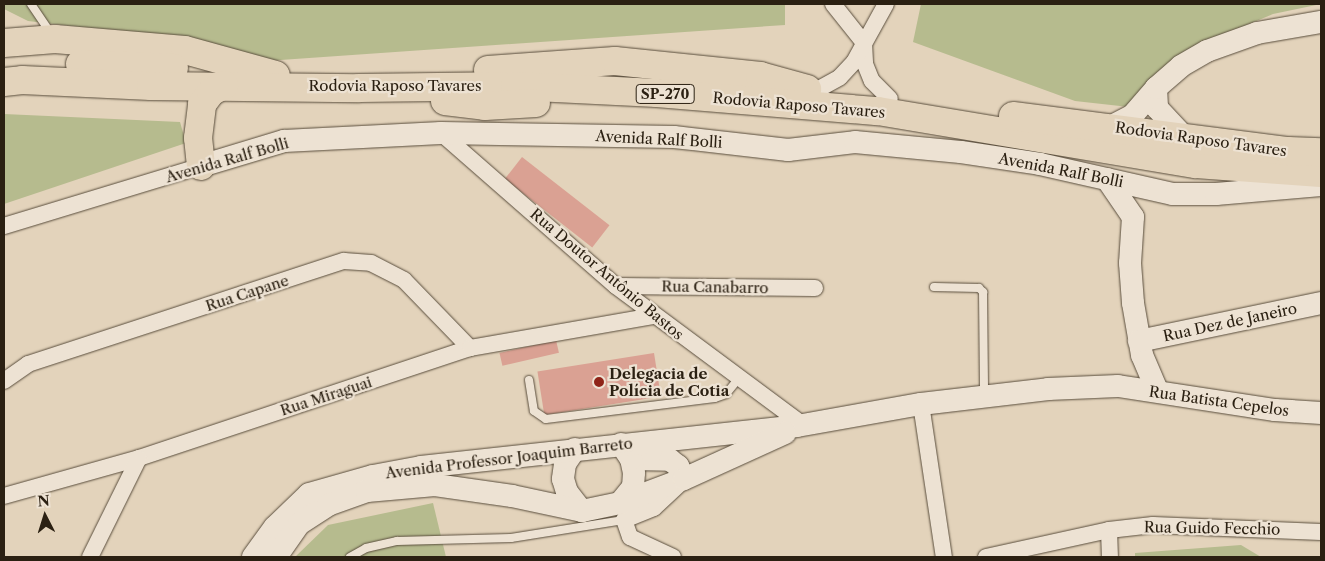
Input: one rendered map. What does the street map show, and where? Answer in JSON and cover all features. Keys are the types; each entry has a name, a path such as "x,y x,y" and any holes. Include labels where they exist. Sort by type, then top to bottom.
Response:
{"highway":[{"path":"4,43 55,39 185,50 276,75"},
{"name":"Rodovia Raposo Tavares","path":"4,67 44,64 126,65 276,75 455,73 812,90 1183,136 1288,151 1321,152"},
{"name":"Rodovia Raposo Tavares","path":"4,82 22,80 151,86 224,85 359,88 485,106 657,93 878,111 1196,164 1321,173"},
{"path":"201,166 198,138 202,104 211,92 224,85"},
{"path":"151,86 177,103 198,138"}],"main road":[{"path":"1110,127 1132,116 1156,88 1181,66 1208,51 1257,33 1321,22"},
{"path":"1156,88 1157,108 1183,136"},
{"name":"Avenida Ralf Bolli","path":"201,166 284,141 441,133 674,137 788,150 855,142 961,152 1107,178 1159,191 1216,194 1321,185"},
{"path":"1107,178 1134,217"},
{"path":"1157,391 1141,348 1130,263 1134,217 1159,191"},
{"name":"Rua Dez de Janeiro","path":"1141,348 1321,303"},
{"path":"1118,386 1141,348"},
{"name":"Avenida Professor Joaquim Barreto","path":"253,557 295,506 309,494 327,487 421,467 575,449 626,451 800,426 921,404 984,395 1118,386"},
{"name":"Rua Batista Cepelos","path":"1118,386 1275,410 1321,413"},
{"name":"Avenida Professor Joaquim Barreto","path":"276,557 299,524 328,505 367,491 435,485 512,496 582,511 622,512 684,479 800,426"},
{"path":"575,449 565,464 563,479 566,492 582,511"},
{"path":"622,512 633,487 626,451 670,460 678,466 684,479"}],"street":[{"path":"833,4 864,43 865,64 872,81 890,99"},
{"path":"812,90 840,77 854,62 886,4"},
{"name":"Rua Doutor Antônio Bastos","path":"441,133 616,286 800,426"},
{"name":"Avenida Ralf Bolli","path":"4,226 201,166"},
{"name":"Rua Capane","path":"4,381 28,364 344,261 372,263 404,280 470,348"},
{"name":"Rua Canabarro","path":"616,286 815,288"},
{"name":"Rua Miraguai","path":"4,496 139,458 470,348 653,316"},
{"path":"921,404 944,557"},
{"path":"90,557 139,458"},
{"path":"622,512 630,537 673,557"},
{"name":"Rua Guido Fecchio","path":"986,557 1109,530 1172,525 1321,532"},
{"path":"1109,530 1110,557"}],"lane":[{"path":"31,4 55,39"},
{"path":"934,287 979,288 983,292 984,395"},
{"path":"529,380 534,411 546,420 715,398 726,394 739,378"},
{"path":"350,557 366,548 397,542 511,538 622,512"}],"green space":[{"path":"4,4 785,4 785,25 266,61 96,29 28,21 4,9"},
{"path":"921,4 1321,4 1273,14 1230,32 1129,107 1075,101 913,42"},
{"path":"4,114 180,122 186,143 4,204"},
{"path":"433,503 446,557 295,557 328,525"},
{"path":"1241,545 1261,557 1135,557 1135,553"}],"building":[{"path":"522,157 609,225 592,247 505,179"},
{"path":"556,340 559,353 502,366 499,353"},
{"name":"Delegacia de Polícia de Cotia","path":"654,353 661,396 544,415 537,371"}],"place":[{"name":"Delegacia de Polícia de Cotia","path":"599,382"}]}
